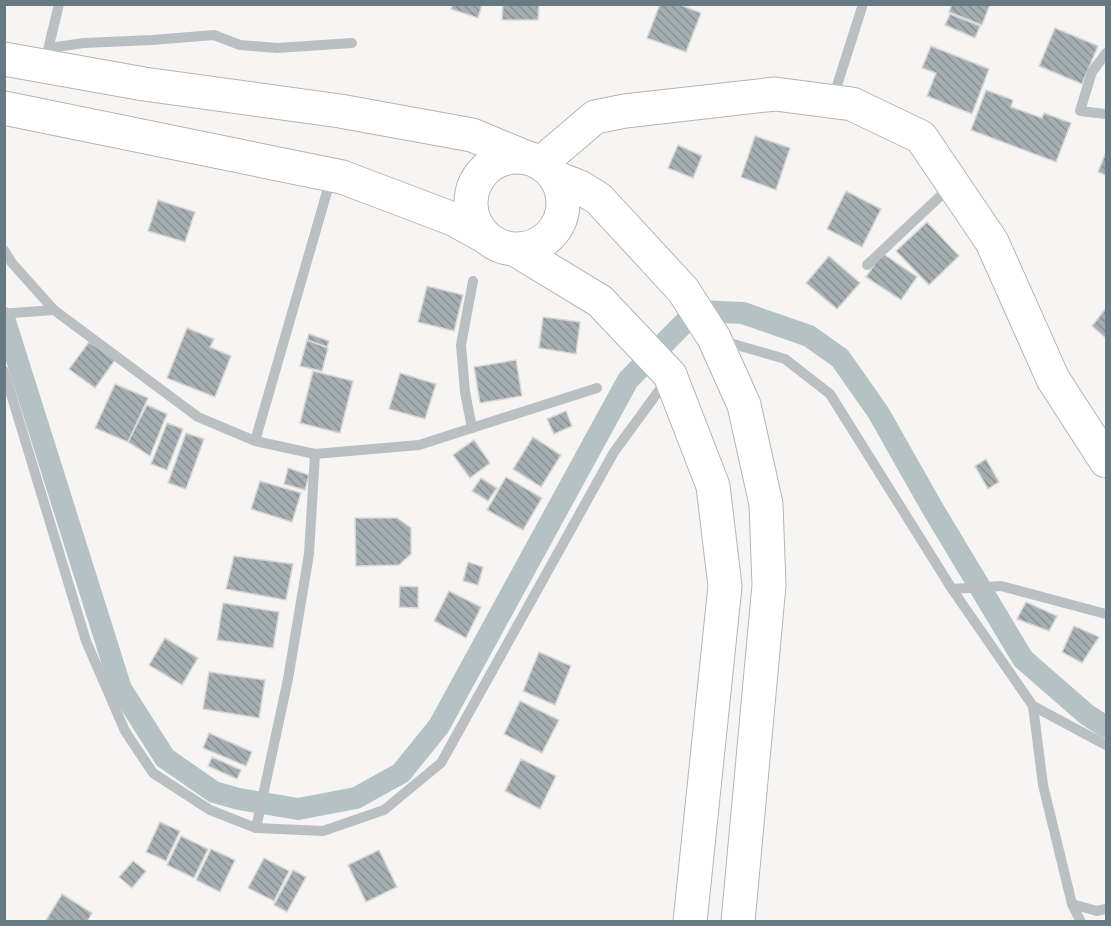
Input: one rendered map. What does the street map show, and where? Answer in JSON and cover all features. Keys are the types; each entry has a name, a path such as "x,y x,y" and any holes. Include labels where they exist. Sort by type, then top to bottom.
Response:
{"main road":[{"path":"4,59 47,57 144,84 340,111 472,135 541,166 599,199 683,290 705,324 744,405 766,504 769,585 738,921"},
{"path":"541,166 595,117 625,111 775,94 852,104 921,137 992,242 1053,379 1107,461"},
{"path":"4,108 342,177 453,219 493,243 516,250 530,248 543,242 554,232 561,220 564,206 562,192 541,166 510,157 496,161 484,169 471,195 471,210 475,224 484,236"},
{"path":"516,250 600,301 657,362 713,486 725,586 690,921"}],"street":[{"path":"47,57 59,4"},
{"path":"832,101 863,4"},
{"path":"47,57 84,43 214,34 240,45 277,48 352,43"},
{"path":"1107,53 1092,72 1080,111 1107,114"},
{"path":"255,441 332,175"},
{"path":"867,265 953,184"},
{"path":"4,249 12,263 54,310 198,417 255,441 315,454 419,445 597,388"},
{"path":"472,428 460,345 473,280"},
{"path":"9,314 54,310"},
{"path":"705,324 785,359 830,394 952,589 1033,706 1043,785 1072,904 1081,921"},
{"path":"4,371 86,641 125,731 153,773 210,810 256,828 322,831 384,810 441,763 614,452 657,362"},
{"path":"256,828 288,680 309,554 315,454"},
{"path":"952,589 1001,586 1107,614"},
{"path":"1033,706 1107,745"},
{"path":"1072,904 1097,911 1107,909"}],"building":[{"path":"453,4 482,4 478,18 451,9"},
{"path":"503,4 539,4 538,20 502,20"},
{"path":"660,4 678,4 701,13 686,52 647,38"},
{"path":"952,4 990,4 982,25 949,12"},
{"path":"950,14 980,26 975,38 945,25"},
{"path":"1055,28 1098,46 1082,84 1039,66"},
{"path":"931,46 989,69 972,114 927,96 936,73 922,68"},
{"path":"986,90 1013,100 1011,107 1042,118 1044,113 1071,123 1056,162 971,130"},
{"path":"755,136 790,148 776,190 741,177"},
{"path":"678,145 702,156 693,178 668,168"},
{"path":"1106,152 1106,175 1098,172"},
{"path":"846,191 881,209 862,247 827,229"},
{"path":"158,200 195,212 185,242 148,231"},
{"path":"927,222 959,256 929,285 896,251"},
{"path":"882,253 917,277 901,300 866,277"},
{"path":"829,256 860,283 837,309 806,283"},
{"path":"427,286 463,295 454,331 418,322"},
{"path":"1106,308 1106,338 1092,326"},
{"path":"543,317 580,322 576,354 539,348"},
{"path":"187,328 214,339 210,347 231,356 215,397 167,378"},
{"path":"309,334 329,341 327,347 307,340"},
{"path":"307,340 328,348 322,371 300,366"},
{"path":"89,342 115,360 95,388 69,369"},
{"path":"516,360 522,396 480,403 474,367"},
{"path":"313,371 353,381 340,433 300,423"},
{"path":"400,373 436,384 425,419 389,409"},
{"path":"115,384 148,398 128,442 95,428"},
{"path":"147,405 167,414 150,456 128,442"},
{"path":"566,411 572,426 554,434 547,419"},
{"path":"167,423 183,429 167,470 151,464"},
{"path":"186,433 204,439 186,489 168,483"},
{"path":"533,437 561,455 541,487 513,469"},
{"path":"474,440 490,463 470,478 453,455"},
{"path":"986,459 999,482 988,489 975,466"},
{"path":"288,468 309,475 305,490 284,484"},
{"path":"506,477 542,498 523,530 487,510"},
{"path":"481,478 497,488 488,501 472,491"},
{"path":"260,481 301,493 292,522 251,509"},
{"path":"355,518 397,518 411,528 411,554 399,565 356,566"},
{"path":"234,556 293,564 286,600 226,589"},
{"path":"468,562 483,567 478,585 463,581"},
{"path":"400,586 418,587 418,608 399,607"},
{"path":"449,591 481,607 466,638 434,621"},
{"path":"1026,602 1057,616 1049,631 1017,619"},
{"path":"223,603 279,612 273,648 217,640"},
{"path":"1074,626 1099,637 1082,663 1062,652"},
{"path":"165,638 198,658 182,685 149,665"},
{"path":"539,652 571,666 555,705 523,691"},
{"path":"209,672 265,680 259,718 203,709"},
{"path":"520,701 559,720 542,753 504,734"},
{"path":"209,733 252,752 246,766 203,748"},
{"path":"212,757 241,770 237,779 208,766"},
{"path":"521,759 556,776 540,809 505,791"},
{"path":"160,822 180,831 166,861 146,852"},
{"path":"181,836 208,849 194,878 167,865"},
{"path":"211,849 235,860 220,892 196,880"},
{"path":"379,850 397,887 366,902 348,865"},
{"path":"264,858 289,871 274,901 248,888"},
{"path":"133,861 146,871 132,888 119,877"},
{"path":"293,870 306,877 287,912 274,905"},
{"path":"62,894 92,913 87,922 45,922"}],"waterway":[{"path":"4,318 121,689 165,758 214,792 239,799 298,809 356,798 401,773 439,726 628,380 696,311 743,313 809,336 840,358 878,412 1023,659 1086,714 1106,727"}]}
